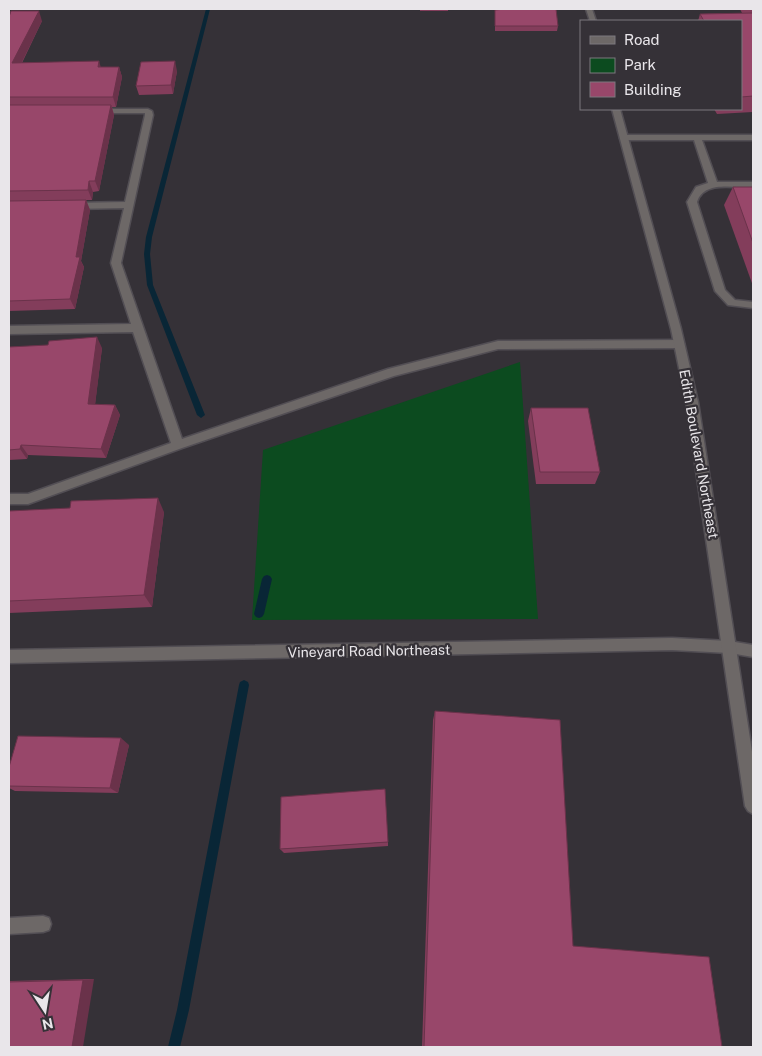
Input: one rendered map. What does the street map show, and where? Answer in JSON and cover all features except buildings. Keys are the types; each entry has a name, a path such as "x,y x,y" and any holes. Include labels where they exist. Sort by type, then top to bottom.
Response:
{"street":[{"name":"Edith Boulevard Northeast","path":"616,110 679,344 692,402 753,806"},
{"path":"88,111 148,111 149,115 116,263 178,444"},
{"path":"624,138 753,136"},
{"path":"697,137 713,185"},
{"path":"753,185 713,185 700,187 695,192 692,202 720,291 732,303 753,306"},
{"path":"59,206 129,205"},
{"path":"9,330 137,328"},
{"path":"9,499 28,499 178,444 392,372 498,345 679,344"},
{"name":"Vineyard Road Northeast","path":"9,657 672,644 729,647 753,651"},
{"path":"9,926 43,924"}],"green space":[{"path":"520,362 538,619 252,620 263,450"}],"waterway":[{"path":"201,415 150,285 147,254 149,237 208,9"},
{"path":"259,614 267,579"},
{"path":"174,1047 183,1010 244,685"}]}
